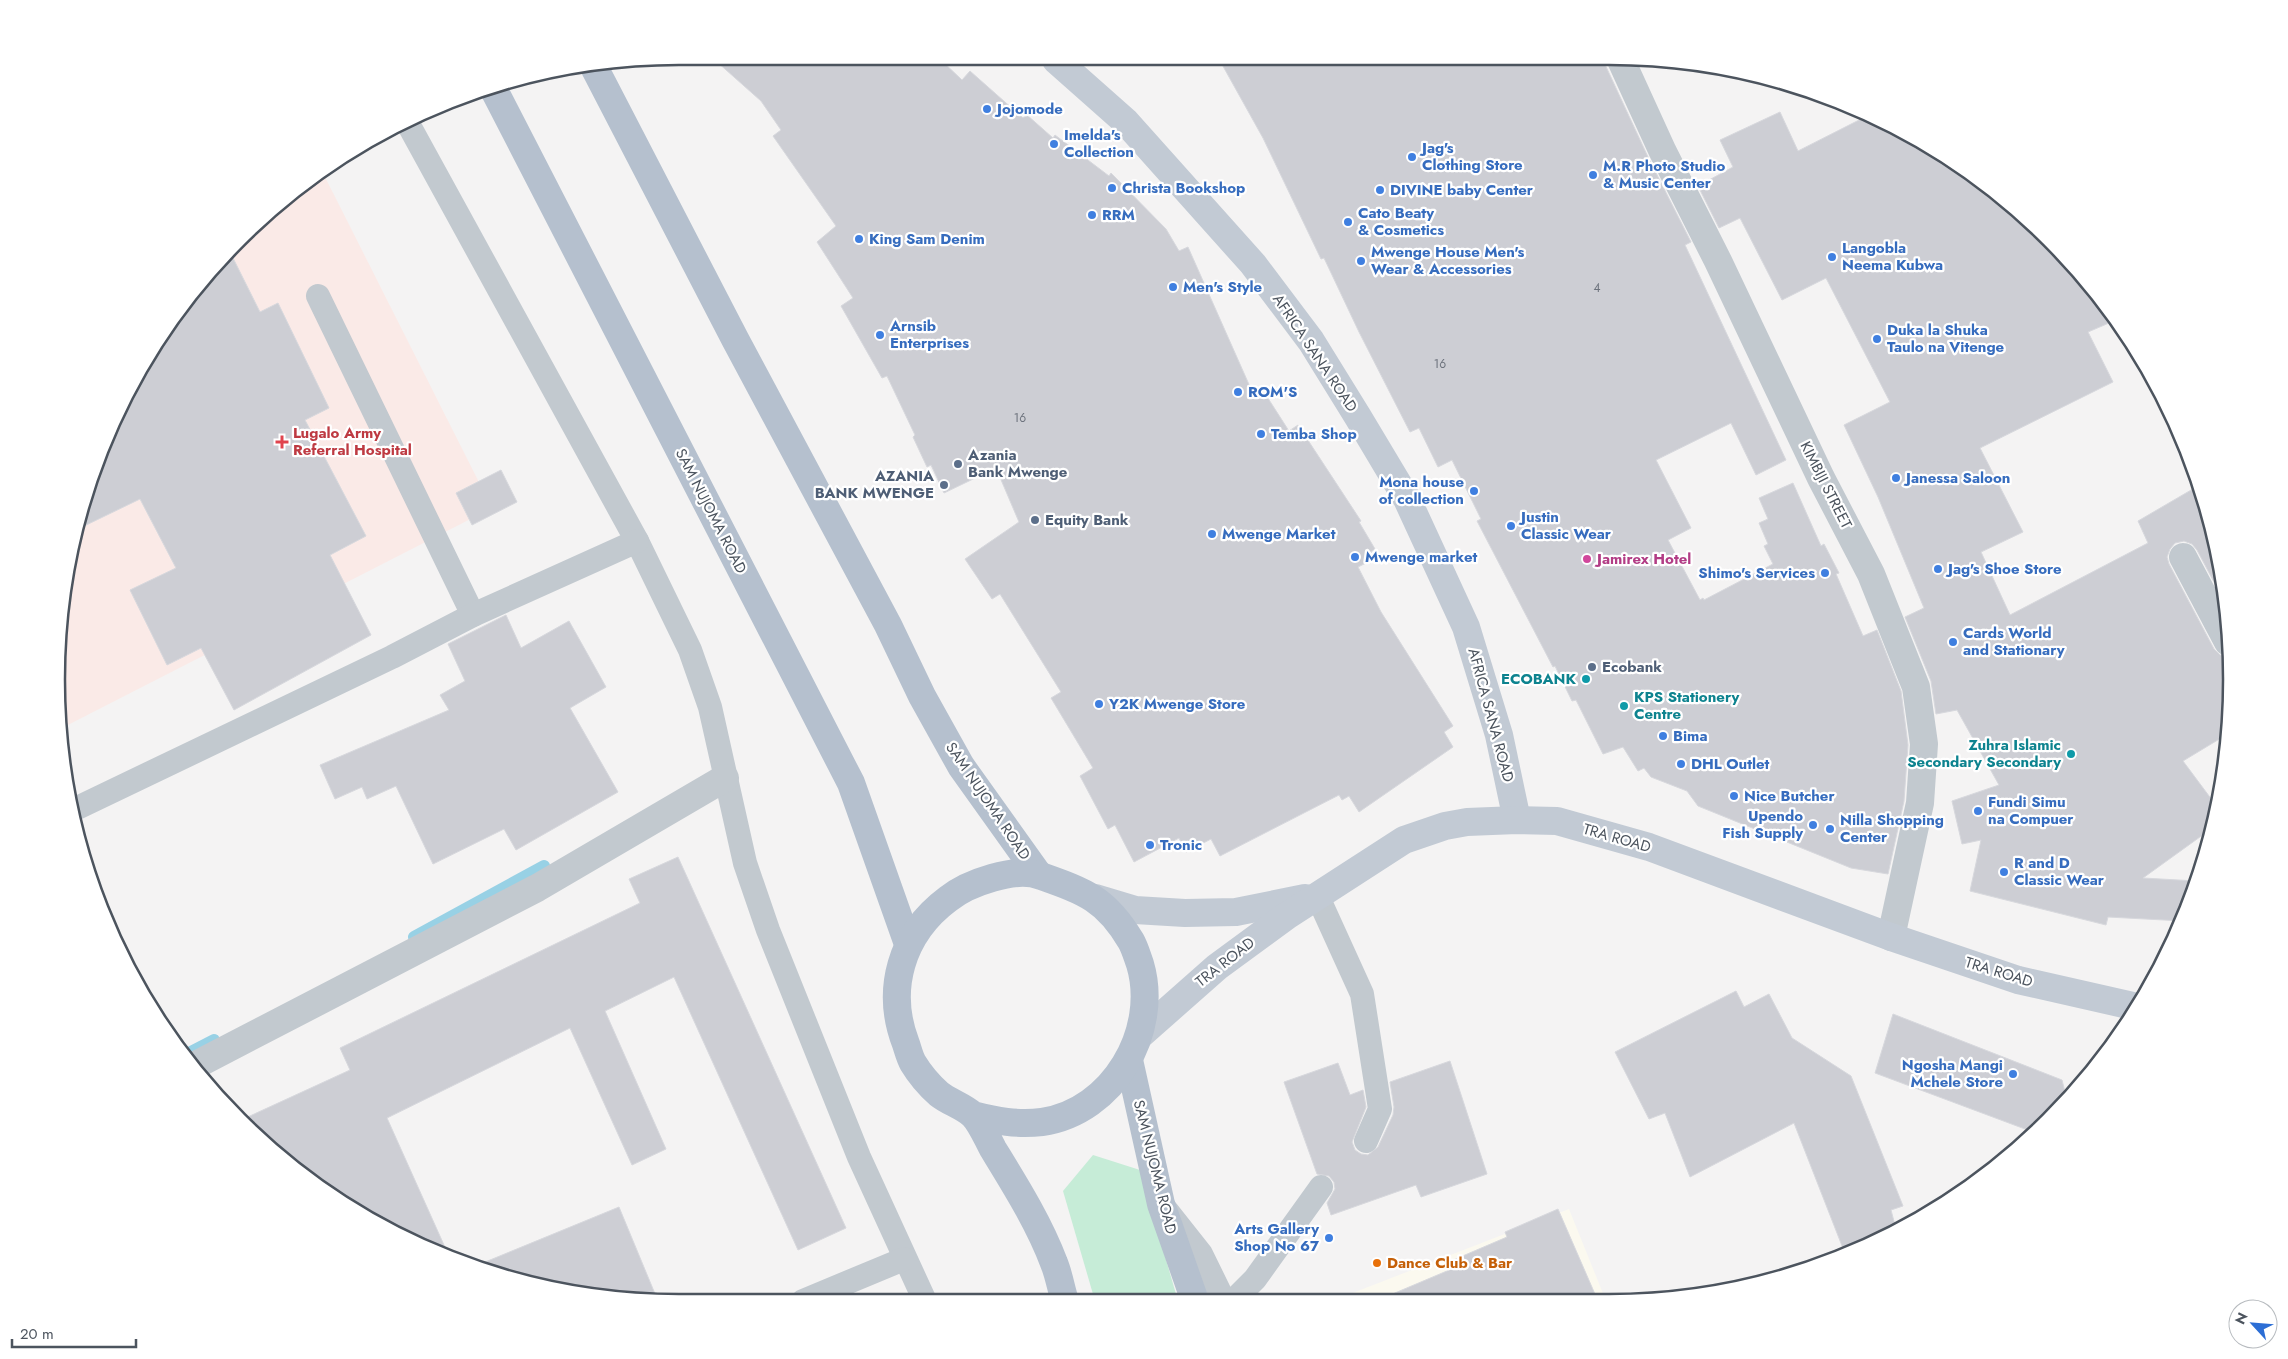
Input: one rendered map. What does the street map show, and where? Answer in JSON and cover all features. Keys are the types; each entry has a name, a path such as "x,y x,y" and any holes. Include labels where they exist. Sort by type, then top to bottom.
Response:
{"main road":[{"name":"AFRICA SANA ROAD","path":"1062,65 1126,122 1253,264 1310,341 1408,499 1466,627 1499,735 1517,820"},
{"name":"SAM NUJOMA ROAD","path":"596,71 730,330 888,625 926,704 961,766 1038,874"},
{"name":"SAM NUJOMA ROAD","path":"496,94 851,783 908,944"},
{"name":"TRA ROAD","path":"1140,1035 1217,967 1317,895 1404,840 1445,826 1467,822 1517,820 1558,821 1649,847 1891,937 2018,980 2130,1004"},
{"path":"1095,898 1118,918 1134,945 1143,974 1145,1005 1140,1035 1129,1060 1107,1089 1077,1110 1044,1122 1008,1123 973,1115 938,1093 912,1062 898,1024 896,984 908,944 930,912 962,888 999,875 1038,874 1095,898 1135,910 1185,913 1236,912 1317,895"},
{"name":"SAM NUJOMA ROAD","path":"1129,1060 1161,1204 1193,1294"},
{"path":"973,1115 1021,1194 1054,1264 1063,1294"}],"street":[{"name":"KIMBIJI STREET","path":"1623,65 1662,150 1718,261 1821,478 1871,574 1916,687 1924,744 1920,803 1891,937"},
{"path":"2183,557 2221,629"},
{"path":"199,1063 537,888 725,778"}],"lane":[{"path":"410,127 636,541 690,650 710,707 745,863 768,930 859,1157 922,1294"},
{"path":"318,296 473,615"},
{"path":"79,807 392,657 473,615 636,541"},
{"path":"1317,895 1362,994 1380,1109 1366,1141"},
{"path":"1239,1294 1255,1279 1321,1187"},
{"path":"1161,1204 1201,1254 1221,1294"},
{"path":"819,1294 904,1258"}],"shaded area":[{"name":"Lugalo Army Referral Hospital","path":"325,178 492,508 67,726 66,639 70,599 77,560 86,520 98,482 128,408 147,372 169,338 217,274 274,217"},
{"path":"1569,1209 1603,1294 1350,1294"}],"green space":[{"path":"1093,1155 1140,1170 1176,1294 1093,1294 1063,1191"}],"building":[{"path":"720,65 946,65 962,80 970,71 1023,118 1027,115 1053,138 1055,135 1109,176 1111,173 1166,229 1179,251 1188,247 1255,398 1264,392 1289,431 1298,425 1361,521 1359,522 1375,549 1371,552 1374,559 1358,567 1381,612 1453,726 1444,732 1453,747 1359,812 1349,796 1342,800 1339,795 1220,856 1211,839 1186,852 1179,838 1134,862 1115,825 1108,829 1080,776 1093,768 1051,698 1061,692 1000,594 992,599 965,559 1019,522 996,468 944,493 931,465 927,467 913,437 915,435 887,376 882,378 841,306 853,298 817,242 836,226 773,136 781,130 761,101"},
{"path":"1222,65 1605,65 1648,157 1691,242 1685,245 1786,460 1756,475 1731,423 1656,460 1691,528 1668,540 1700,600 1703,598 1704,600 1773,564 1764,546 1768,544 1759,523 1768,519 1759,498 1793,483 1821,546 1824,544 1839,573 1836,574 1863,636 1877,630 1901,691 1908,745 1904,801 1888,874 1851,868 1698,806 1687,791 1651,777 1644,768 1638,771 1623,747 1603,754 1576,700 1572,701 1555,666 1553,667 1477,521 1481,519 1452,460 1438,467 1419,428 1410,432 1324,258 1321,259 1263,138"},
{"path":"1780,112 1798,151 1860,119 1880,128 1916,147 1950,169 2014,217 2071,274 2109,323 2088,332 2113,382 1980,448 2023,532 1981,552 2010,615 2148,543 2138,521 2192,489 2202,520 2215,585 2192,544 2184,541 2175,543 2167,557 2214,649 2222,655 2222,720 2220,739 2183,761 2211,799 2203,835 2143,878 2189,881 2174,920 2108,917 2106,925 1970,891 1981,840 1962,844 1952,801 1999,785 1957,710 1936,714 1931,681 1905,617 1924,608 1878,497 1844,425 1890,402 1826,278 1782,300 1740,218 1719,228 1698,186 1733,167 1720,140"},
{"path":"233,258 260,312 278,303 329,408 305,420 366,536 330,555 371,635 234,710 201,648 167,665 130,590 176,568 140,499 85,526 112,444 147,372 192,305"},
{"path":"501,470 517,502 472,525 456,493"},
{"path":"506,615 521,648 569,621 606,687 570,708 618,792 516,850 504,829 433,864 396,786 367,799 362,787 335,799 320,765 449,710 440,695 465,681 448,644"},
{"path":"678,857 846,1228 798,1250 674,977 605,1011 666,1149 632,1165 570,1028 387,1118 445,1247 372,1212 338,1190 274,1142 248,1117 350,1070 340,1048 640,903 629,879"},
{"path":"1736,991 1744,1007 1769,994 1792,1038 1851,1076 1903,1206 1891,1210 1895,1223 1843,1248 1794,1123 1690,1177 1665,1113 1649,1119 1615,1052"},
{"path":"1893,1014 2062,1080 2065,1091 2027,1130 1875,1073"},
{"path":"1450,1061 1487,1174 1421,1197 1416,1185 1331,1215 1327,1203 1335,1189 1334,1182 1329,1176 1317,1174 1284,1082 1338,1063 1350,1095 1363,1090 1366,1107 1352,1142 1355,1150 1361,1154 1368,1155 1378,1147 1393,1115 1394,1107 1390,1082"},
{"path":"619,1207 655,1293 599,1289 560,1282 520,1273 485,1262"},
{"path":"1558,1209 1595,1294 1393,1294 1454,1268 1451,1261 1507,1237 1505,1232"}],"waterway":[{"path":"414,937 544,866"},
{"path":"191,1052 214,1040"}],"place":[{"name":"Jojomode","path":"987,109"},
{"name":"Imelda's Collection","path":"1054,144"},
{"name":"Jag's Clothing Store","path":"1412,157"},
{"name":"M.R Photo Studio & Music Center","path":"1593,175"},
{"name":"Christa Bookshop","path":"1112,188"},
{"name":"DIVINE baby Center","path":"1380,190"},
{"name":"RRM","path":"1092,215"},
{"name":"Cato Beaty & Cosmetics","path":"1348,222"},
{"name":"King Sam Denim","path":"859,239"},
{"name":"Langobla Neema Kubwa","path":"1832,257"},
{"name":"Mwenge House Men's Wear & Accessories","path":"1361,261"},
{"name":"Men's Style","path":"1173,287"},
{"name":"Arnsib Enterprises","path":"880,335"},
{"name":"Duka la Shuka Taulo na Vitenge","path":"1877,339"},
{"name":"ROM'S","path":"1238,392"},
{"name":"Temba Shop","path":"1261,434"},
{"name":"Lugalo Army Referral Hospital","path":"282,442"},
{"name":"Azania Bank Mwenge","path":"958,464"},
{"name":"Janessa Saloon","path":"1896,478"},
{"name":"AZANIA BANK MWENGE","path":"944,485"},
{"name":"Mona house of collection","path":"1474,491"},
{"name":"Equity Bank","path":"1035,520"},
{"name":"Justin Classic Wear","path":"1511,526"},
{"name":"Mwenge Market","path":"1212,534"},
{"name":"Mwenge market","path":"1355,557"},
{"name":"Jamirex Hotel","path":"1587,559"},
{"name":"Jag's Shoe Store","path":"1938,569"},
{"name":"Shimo's Services","path":"1825,573"},
{"name":"Cards World and Stationary","path":"1953,642"},
{"name":"Ecobank","path":"1592,667"},
{"name":"ECOBANK","path":"1586,679"},
{"name":"Y2K Mwenge Store","path":"1099,704"},
{"name":"KPS Stationery Centre","path":"1624,706"},
{"name":"Bima","path":"1663,736"},
{"name":"Zuhra Islamic Secondary Secondary","path":"2071,754"},
{"name":"DHL Outlet","path":"1681,764"},
{"name":"Nice Butcher","path":"1734,796"},
{"name":"Fundi Simu na Compuer","path":"1978,811"},
{"name":"Upendo Fish Supply","path":"1813,825"},
{"name":"Nilla Shopping Center","path":"1830,829"},
{"name":"Tronic","path":"1150,845"},
{"name":"R and D Classic Wear","path":"2004,872"},
{"name":"Ngosha Mangi Mchele Store","path":"2013,1074"},
{"name":"Arts Gallery Shop No 67","path":"1329,1238"},
{"name":"Dance Club & Bar","path":"1377,1263"}]}
